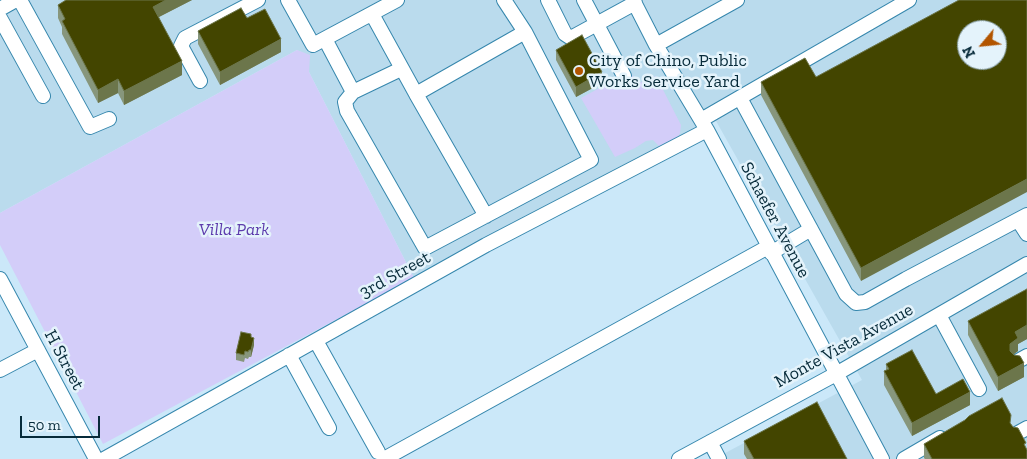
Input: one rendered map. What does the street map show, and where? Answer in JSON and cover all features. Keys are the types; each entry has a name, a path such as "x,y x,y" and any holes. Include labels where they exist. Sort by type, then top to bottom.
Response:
{"street":[{"path":"0,9 16,0"},
{"path":"20,0 90,126 109,119"},
{"path":"200,80 181,46 185,38 258,0"},
{"path":"288,0 353,92"},
{"path":"319,42 397,0"},
{"path":"401,69 353,92 345,102 347,110 425,248 591,160 525,32 504,0"},
{"path":"548,0 565,34 571,38 597,25 634,2"},
{"path":"584,0 624,76"},
{"path":"656,45 737,0"},
{"name":"3rd Street","path":"104,459 704,125 740,98 909,0"},
{"name":"Schaefer Avenue","path":"634,2 656,45 704,125 882,459"},
{"path":"372,14 401,69 486,216"},
{"path":"0,18 43,96"},
{"path":"416,94 525,32"},
{"path":"740,98 846,294 856,303 865,302 1022,218 1027,234"},
{"path":"316,341 381,455 811,229"},
{"name":"Monte Vista Avenue","path":"679,459 836,374 1027,264"},
{"name":"H Street","path":"0,279 96,459"},
{"path":"938,315 979,388"},
{"path":"0,370 38,350"},
{"path":"290,356 329,428"},
{"path":"904,459 953,431"},
{"path":"710,442 719,459"}],"shaded area":[{"path":"0,0 1027,0 1027,459 714,459 862,380 716,121 414,278 309,72 309,56 297,50 0,213"}],"green space":[{"name":"Villa Park","path":"297,50 310,55 309,72 414,278 103,444 0,245 0,213"},
{"path":"631,74 639,83 656,76 681,125 680,133 678,137 659,146 653,140 646,141 615,157 581,98 616,79 619,80"}],"building":[{"path":"66,0 166,0 153,7 182,61 124,91 118,79 98,90 62,21 65,19 58,5"},
{"path":"959,0 1027,0 1027,179 861,268 761,82 805,58 816,77"},
{"path":"241,8 247,18 265,9 281,39 220,72 198,31"},
{"name":"City of Chino, Public Works Service Yard","path":"582,35 602,72 576,87 556,50"},
{"path":"1027,289 1027,325 1015,332 1018,338 1010,344 1010,351 1014,355 1020,356 1024,363 998,377 968,321"},
{"path":"241,332 251,334 251,337 254,338 251,350 245,351 244,355 236,353"},
{"path":"912,350 936,394 963,379 970,392 912,423 884,371 889,369 886,364"},
{"path":"1002,398 1011,415 1010,423 1013,427 1018,428 1026,443 1024,444 1027,450 1027,459 932,459 924,444"},
{"path":"817,402 847,459 754,459 744,441"}],"place":[{"name":"City of Chino, Public Works Service Yard","path":"579,71"}]}
